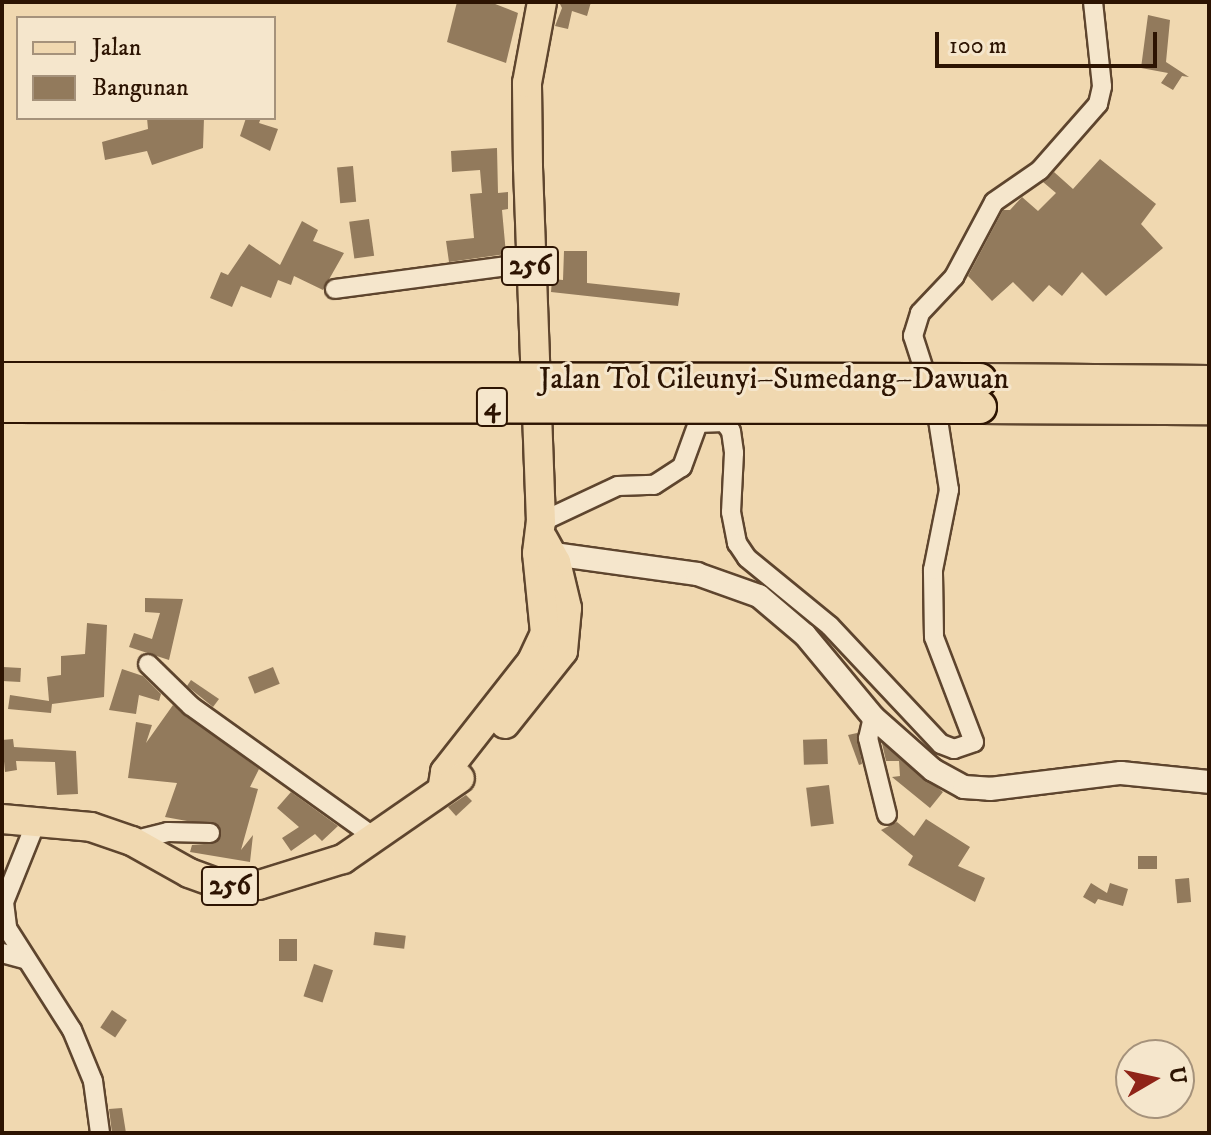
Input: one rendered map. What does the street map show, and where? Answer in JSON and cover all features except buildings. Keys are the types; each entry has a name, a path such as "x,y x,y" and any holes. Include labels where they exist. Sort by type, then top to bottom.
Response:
{"highway":[{"name":"Jalan Tol Cileunyi–Sumedang–Dawuan","path":"3,392 980,394 1209,382"},
{"name":"Jalan Tol Cileunyi–Sumedang–Dawuan","path":"980,394 1209,408"}],"main road":[{"name":"256","path":"538,668 545,633 530,263 527,83 542,2"},
{"name":"256","path":"2,819 72,823 132,841 189,873 235,886 326,868 377,839 443,785 470,769 501,714 538,668 563,651 567,608 542,539"}],"street":[{"path":"542,539 608,489 654,485 682,467 698,423 724,422 731,431 734,453 731,512 737,543 747,558 830,626 930,735 954,749 974,742 934,637 933,570 949,490 936,407 913,336 920,313 954,277 994,202 1040,170 1098,104 1102,86 1093,2"},
{"path":"335,289 353,283 392,282 530,263"},
{"path":"542,539 697,574 759,596 805,635 873,717 933,770 964,787 990,789 1121,773 1209,782"},
{"path":"148,664 187,703 377,839"},
{"path":"873,717 868,738 887,815"},
{"path":"37,820 4,902 7,928 72,1030 93,1081 100,1133"},
{"path":"132,841 168,832 210,833"},
{"path":"2,953 25,959"}]}
